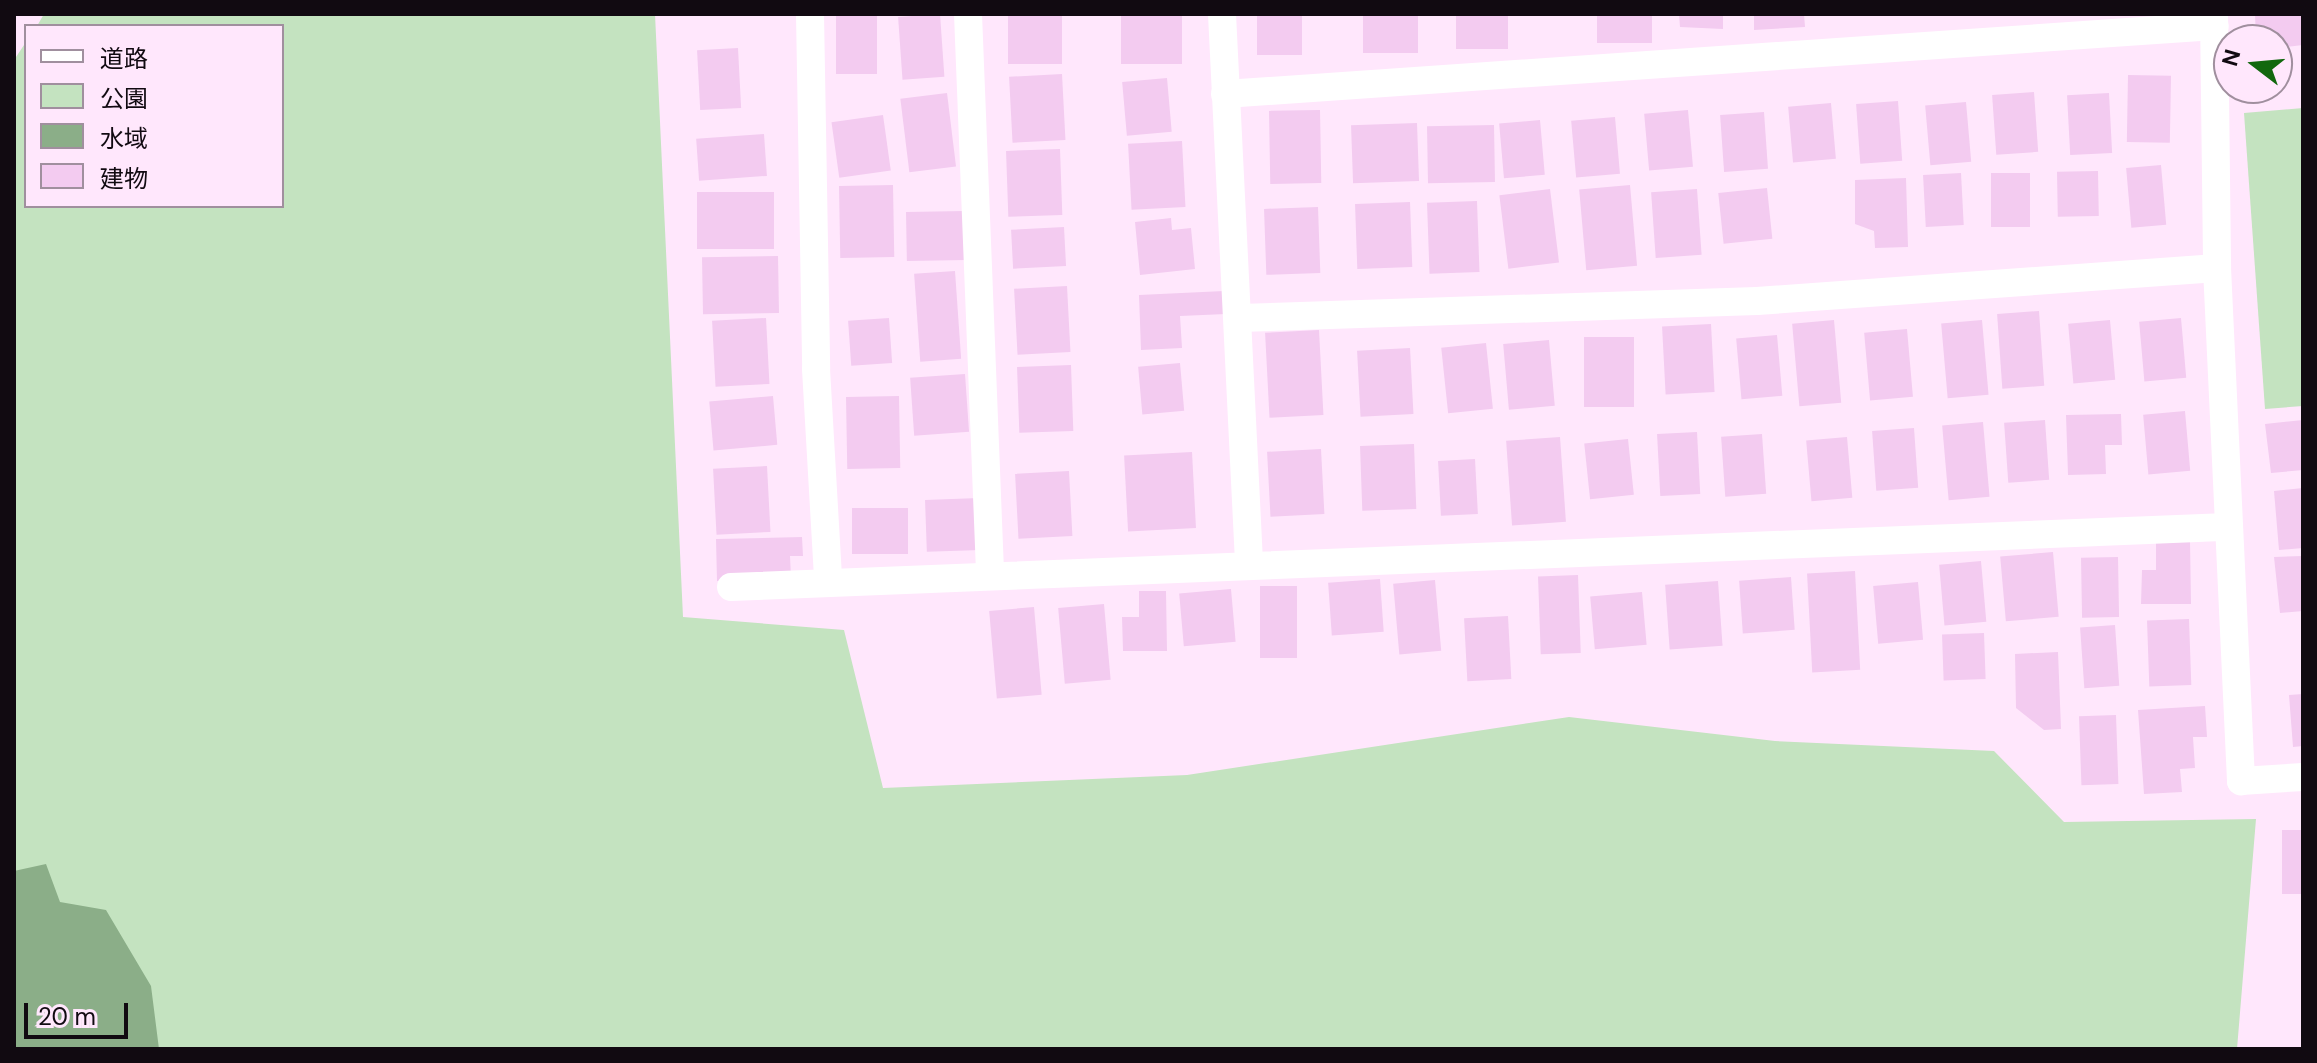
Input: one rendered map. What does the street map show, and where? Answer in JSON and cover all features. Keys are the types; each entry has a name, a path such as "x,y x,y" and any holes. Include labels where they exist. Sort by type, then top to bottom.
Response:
{"street":[{"path":"810,14 816,369 828,580"},
{"path":"968,14 990,572"},
{"path":"1222,14 1240,318 1249,562"},
{"path":"1225,94 2214,20 2217,268 2241,781 2303,777"},
{"path":"1240,318 1757,301 2217,268"},
{"path":"731,587 990,572 2228,527"}],"green space":[{"path":"44,14 655,14 683,617 844,630 883,788 1187,775 1569,717 1775,741 1994,751 2064,822 2256,819 2237,1049 14,1049 14,60 24,45 24,208 284,208 284,24 38,24"},
{"path":"2303,108 2303,406 2265,409 2244,113"}],"water":[{"path":"46,864 60,902 106,910 151,986 159,1049 14,1049 14,871"}],"building":[{"path":"836,14 877,14 877,74 836,74"},
{"path":"940,14 944,77 902,80 898,17"},
{"path":"1008,14 1062,14 1062,64 1008,64"},
{"path":"1121,14 1182,14 1182,64 1121,64"},
{"path":"1257,14 1302,14 1302,55 1257,55"},
{"path":"1363,14 1418,14 1418,53 1363,53"},
{"path":"1456,14 1508,14 1508,49 1456,49"},
{"path":"1597,14 1652,14 1652,43 1597,43"},
{"path":"1679,14 1723,14 1723,29 1680,27"},
{"path":"1754,14 1804,14 1805,27 1754,30"},
{"path":"2255,14 2303,14 2303,45 2293,46 2293,24 2255,24"},
{"path":"738,48 741,108 700,110 697,50"},
{"path":"1062,74 1065,140 1013,143 1009,77"},
{"path":"2128,75 2171,76 2170,143 2127,142"},
{"path":"1167,78 1172,132 1127,136 1122,82"},
{"path":"2034,92 2038,152 1996,155 1992,95"},
{"path":"947,93 956,166 909,172 900,99"},
{"path":"2109,93 2112,153 2070,155 2067,95"},
{"path":"1898,101 1902,161 1860,164 1856,104"},
{"path":"1966,102 1971,162 1930,165 1925,106"},
{"path":"1831,103 1836,159 1793,163 1788,107"},
{"path":"1320,110 1321,183 1270,184 1269,111"},
{"path":"1688,110 1693,167 1649,171 1644,114"},
{"path":"1764,112 1768,169 1724,172 1720,115"},
{"path":"883,115 891,170 839,178 832,122"},
{"path":"1615,117 1620,174 1576,178 1571,121"},
{"path":"1540,120 1545,175 1504,178 1499,124"},
{"path":"1417,123 1419,181 1353,183 1351,125"},
{"path":"1494,125 1495,182 1428,183 1427,126"},
{"path":"764,134 767,176 699,181 696,139"},
{"path":"1182,141 1185,207 1132,210 1128,144"},
{"path":"1060,149 1062,215 1008,217 1006,151"},
{"path":"2161,165 2166,225 2131,228 2126,168"},
{"path":"2098,171 2099,216 2058,217 2057,172"},
{"path":"1961,173 1964,225 1926,227 1923,175"},
{"path":"1991,173 2030,173 2030,227 1991,227"},
{"path":"1906,178 1908,247 1875,248 1874,231 1855,224 1855,180"},
{"path":"893,185 894,257 840,258 839,186"},
{"path":"1630,185 1637,266 1586,270 1579,189"},
{"path":"1767,188 1772,239 1724,244 1718,193"},
{"path":"1550,189 1559,262 1508,269 1499,195"},
{"path":"1697,189 1702,255 1656,258 1651,192"},
{"path":"697,192 774,192 774,249 697,249"},
{"path":"1477,201 1479,272 1430,274 1427,203"},
{"path":"1410,202 1412,267 1357,269 1355,204"},
{"path":"1318,207 1320,273 1266,275 1264,209"},
{"path":"965,211 966,260 907,261 906,212"},
{"path":"1171,218 1172,230 1191,228 1195,269 1140,275 1135,222"},
{"path":"1064,227 1066,266 1013,269 1011,230"},
{"path":"778,256 779,313 703,314 702,257"},
{"path":"955,271 961,359 920,362 914,274"},
{"path":"1067,286 1070,352 1018,355 1014,289"},
{"path":"1224,291 1226,314 1180,316 1182,348 1141,350 1139,295"},
{"path":"2039,311 2044,386 2002,389 1997,314"},
{"path":"766,318 769,384 716,387 712,321"},
{"path":"889,318 892,363 851,366 848,321"},
{"path":"2181,318 2186,378 2144,381 2139,322"},
{"path":"1834,320 1841,403 1799,406 1792,324"},
{"path":"1982,320 1989,395 1948,398 1941,324"},
{"path":"2110,320 2115,380 2073,383 2068,324"},
{"path":"1711,324 1715,392 1666,394 1662,327"},
{"path":"1907,329 1913,397 1870,400 1864,333"},
{"path":"1319,330 1323,415 1270,418 1265,333"},
{"path":"1777,335 1782,396 1741,399 1736,339"},
{"path":"1584,337 1634,337 1634,407 1584,407"},
{"path":"1549,340 1555,406 1509,410 1503,344"},
{"path":"1486,343 1493,409 1448,413 1441,348"},
{"path":"1410,348 1413,414 1361,417 1357,351"},
{"path":"1180,363 1184,411 1142,414 1138,367"},
{"path":"1071,365 1073,431 1019,433 1017,367"},
{"path":"965,374 969,432 914,436 910,378"},
{"path":"773,396 777,445 714,450 709,402"},
{"path":"899,396 900,468 847,469 846,397"},
{"path":"2185,411 2190,471 2148,474 2143,415"},
{"path":"2121,414 2122,445 2105,445 2106,474 2068,475 2066,415"},
{"path":"2045,420 2049,480 2008,483 2004,423"},
{"path":"2303,420 2303,470 2271,473 2265,424"},
{"path":"1983,422 1990,497 1949,500 1942,426"},
{"path":"1914,428 1918,488 1876,491 1872,431"},
{"path":"1697,432 1700,494 1660,496 1657,434"},
{"path":"1762,434 1766,494 1725,497 1721,437"},
{"path":"1560,437 1566,522 1512,526 1506,441"},
{"path":"1847,437 1852,498 1811,501 1806,441"},
{"path":"1628,439 1634,495 1590,499 1584,444"},
{"path":"1414,444 1416,509 1362,511 1360,446"},
{"path":"1321,449 1324,514 1270,517 1267,452"},
{"path":"1192,452 1196,528 1128,531 1124,456"},
{"path":"1475,459 1478,514 1441,516 1438,461"},
{"path":"767,466 770,532 717,535 713,469"},
{"path":"1069,471 1072,536 1018,539 1015,474"},
{"path":"2303,488 2303,548 2279,550 2274,491"},
{"path":"979,498 981,550 927,552 925,500"},
{"path":"852,508 908,508 908,554 852,554"},
{"path":"802,537 803,556 790,556 791,578 717,581 716,539"},
{"path":"2156,541 2190,541 2191,604 2141,604 2142,570 2156,570"},
{"path":"2053,552 2059,617 2006,621 2000,557"},
{"path":"2303,556 2303,611 2280,613 2274,557"},
{"path":"2118,557 2119,617 2082,618 2081,558"},
{"path":"1981,561 1986,622 1944,625 1939,565"},
{"path":"1855,571 1860,670 1812,672 1807,574"},
{"path":"1578,575 1581,653 1541,654 1538,576"},
{"path":"1791,577 1795,630 1743,633 1739,581"},
{"path":"1380,579 1384,632 1332,635 1328,583"},
{"path":"1435,580 1441,651 1399,654 1393,584"},
{"path":"1718,581 1723,646 1670,650 1665,585"},
{"path":"1918,582 1923,640 1878,644 1873,586"},
{"path":"1260,586 1297,586 1297,658 1260,658"},
{"path":"1231,589 1236,642 1184,646 1179,594"},
{"path":"1139,591 1166,591 1167,651 1123,651 1122,617 1139,617"},
{"path":"1642,592 1647,645 1595,649 1590,597"},
{"path":"1104,604 1111,680 1065,684 1058,608"},
{"path":"1034,607 1042,695 997,699 989,611"},
{"path":"1508,616 1511,679 1467,681 1464,618"},
{"path":"2189,619 2191,685 2149,686 2147,620"},
{"path":"2115,625 2119,686 2084,688 2080,627"},
{"path":"1984,633 1986,679 1944,680 1942,634"},
{"path":"2058,652 2061,729 2044,730 2016,708 2015,654"},
{"path":"2303,694 2303,746 2293,747 2289,695"},
{"path":"2205,706 2207,737 2193,737 2195,768 2180,769 2182,792 2144,794 2138,710"},
{"path":"2116,715 2118,784 2081,785 2079,716"},
{"path":"2282,830 2303,830 2303,894 2282,894"}]}
